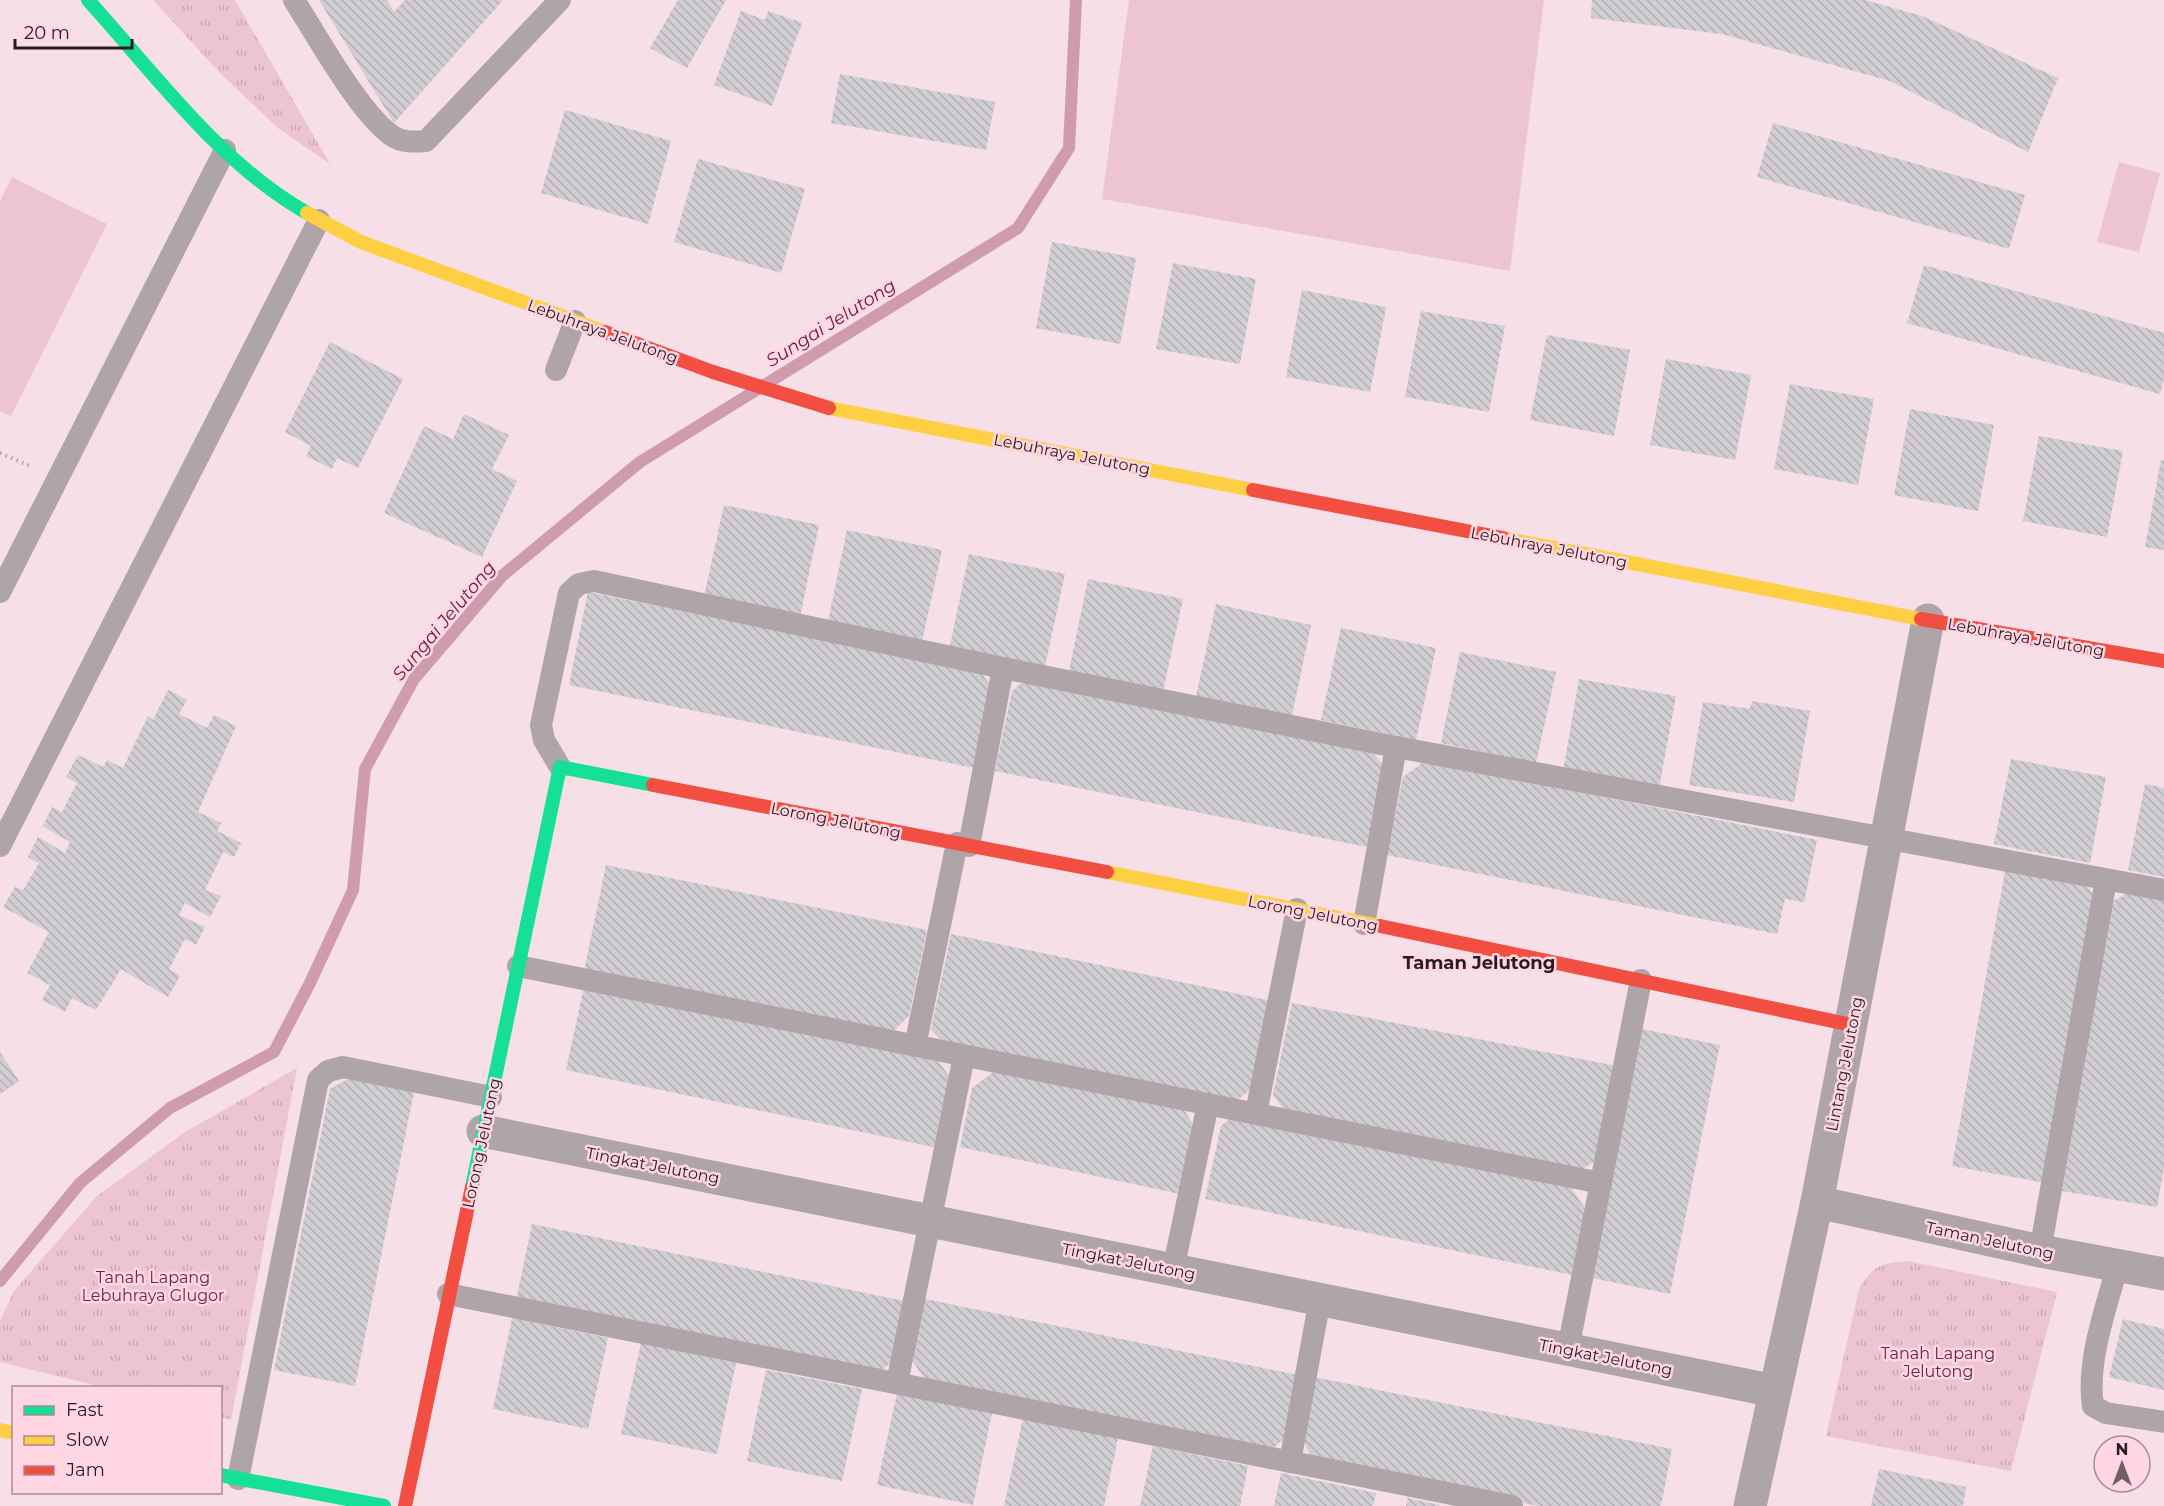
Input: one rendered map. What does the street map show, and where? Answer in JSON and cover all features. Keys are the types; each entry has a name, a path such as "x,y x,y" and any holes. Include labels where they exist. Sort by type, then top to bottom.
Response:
{"street":[{"name":"Lebuhraya Jelutong","path":"88,0 225,150 268,188 319,220 361,242 713,372 819,406 1928,620 2164,661"},
{"name":"Lintang Jelutong","path":"1750,1506 1817,1202 1928,620"},
{"name":"Lorong Jelutong","path":"405,1506 560,767 1297,909 1852,1025"},
{"name":"Tingkat Jelutong","path":"483,1131 1776,1391"},
{"name":"Taman Jelutong","path":"1817,1202 2040,1251 2164,1274"},
{"path":"229,1477 384,1506"}],"lane":[{"path":"294,0 363,105 391,135 406,142 426,141 560,0"},
{"path":"0,592 225,150"},
{"path":"0,846 319,220"},
{"path":"556,370 575,321"},
{"path":"560,767 544,740 541,725 569,593 579,584 594,581 1003,668 1396,747 2164,890"},
{"path":"915,1046 1003,668"},
{"path":"1364,924 1396,747"},
{"path":"2040,1251 2106,880"},
{"path":"1256,1113 1297,909"},
{"path":"518,966 1601,1183"},
{"path":"1568,1349 1641,980"},
{"path":"897,1383 964,1056"},
{"path":"229,1477 318,1080 328,1071 343,1067 491,1097"},
{"path":"1173,1270 1208,1104"},
{"path":"2118,1265 2104,1314 2090,1387 2093,1406 2106,1413 2164,1422"},
{"path":"448,1294 1512,1506"},
{"path":"1290,1461 1320,1299"}],"green space":[{"path":"153,0 235,0 330,164 279,129 219,72"},
{"path":"1129,0 1544,0 1510,271 1102,199"},
{"path":"2119,162 2160,173 2139,252 2097,242"},
{"path":"12,177 107,224 11,416 0,411 0,201"},
{"name":"Tanah Lapang Lebuhraya Glugor","path":"297,1068 231,1420 222,1417 222,1386 98,1386 0,1362 0,1321 14,1291 96,1197 185,1132"},
{"name":"Tanah Lapang Jelutong","path":"1908,1261 2057,1292 2011,1471 1826,1436 1859,1289 1868,1275 1878,1267"}],"building":[{"path":"319,0 387,0 394,12 405,0 503,0 394,123"},
{"path":"678,0 726,0 687,68 650,48"},
{"path":"1592,0 1865,0 1922,16 2058,78 2028,152 1890,81 1722,34 1591,18"},
{"path":"741,11 765,20 768,11 802,23 772,106 714,85"},
{"path":"840,74 995,102 986,150 831,123"},
{"path":"565,110 671,141 648,224 541,193"},
{"path":"1773,123 2025,195 2009,249 1757,177"},
{"path":"698,159 805,189 781,273 674,242"},
{"path":"1052,242 1136,258 1120,344 1036,328"},
{"path":"1173,263 1256,279 1240,364 1156,349"},
{"path":"1924,265 2164,333 2164,379 2160,394 1907,323"},
{"path":"1302,290 1386,307 1370,392 1286,377"},
{"path":"1421,311 1505,326 1489,412 1405,397"},
{"path":"1547,335 1630,350 1614,436 1530,420"},
{"path":"330,342 403,379 358,468 337,458 332,469 306,456 311,446 285,432"},
{"path":"1666,359 1751,375 1735,460 1650,445"},
{"path":"1790,384 1874,399 1858,485 1774,469"},
{"path":"1910,409 1994,425 1978,511 1894,495"},
{"path":"464,414 509,435 492,469 517,481 482,557 384,513 424,426 453,439"},
{"path":"2039,436 2123,451 2107,537 2023,521"},
{"path":"2161,460 2164,461 2164,550 2145,547"},
{"path":"724,505 819,525 800,617 704,597"},
{"path":"847,530 942,550 922,642 828,622"},
{"path":"969,554 1065,574 1045,666 950,646"},
{"path":"1088,579 1183,599 1163,691 1069,671"},
{"path":"588,592 980,671 991,686 974,768 569,685"},
{"path":"1216,604 1311,625 1292,716 1196,696"},
{"path":"1341,628 1436,648 1416,740 1321,720"},
{"path":"1460,652 1556,672 1536,763 1441,743"},
{"path":"1579,679 1676,696 1659,788 1563,771"},
{"path":"1025,680 1373,752 1383,766 1367,847 995,771 1012,691"},
{"path":"168,690 187,700 179,714 207,728 214,715 236,726 198,812 221,823 217,831 241,843 234,857 223,852 205,890 221,896 210,917 185,903 179,915 205,927 196,945 185,939 169,969 180,976 168,997 121,969 96,1010 72,998 65,1012 42,1000 50,985 27,973 49,932 3,907 15,887 23,890 39,863 28,857 38,837 65,853 70,842 43,826 52,807 62,812 77,783 66,777 78,755 103,767 107,760 123,768 148,716 153,720"},
{"path":"1752,701 1810,711 1794,802 1689,785 1703,702 1750,709"},
{"path":"2011,759 2106,777 2090,863 1994,844"},
{"path":"1425,761 1817,840 1804,902 1785,899 1777,934 1387,855 1403,777"},
{"path":"2145,784 2164,788 2164,877 2128,870"},
{"path":"606,865 927,930 909,1016 891,1033 584,971"},
{"path":"2005,871 2086,885 2097,898 2046,1183 1952,1166"},
{"path":"2129,892 2164,898 2164,1168 2157,1207 2062,1191 2112,902"},
{"path":"951,934 1272,1001 1254,1087 1234,1102 942,1041 931,1029"},
{"path":"584,987 938,1061 952,1080 938,1148 566,1070"},
{"path":"1292,1003 1617,1066 1599,1158 1577,1173 1285,1111 1273,1095"},
{"path":"1642,1029 1720,1045 1670,1294 1592,1278"},
{"path":"0,1052 19,1081 0,1094"},
{"path":"996,1070 1183,1108 1194,1126 1180,1194 960,1147 972,1088"},
{"path":"348,1079 414,1092 355,1386 274,1370 330,1089"},
{"path":"1234,1116 1569,1184 1586,1210 1572,1275 1205,1199 1221,1126"},
{"path":"532,1224 904,1301 891,1363 875,1375 516,1301"},
{"path":"925,1299 1298,1375 1285,1438 1272,1449 927,1383 912,1360"},
{"path":"512,1318 608,1338 588,1429 493,1409"},
{"path":"2123,1319 2164,1329 2164,1390 2109,1377"},
{"path":"641,1343 736,1363 717,1454 621,1434"},
{"path":"766,1370 862,1389 842,1481 747,1461"},
{"path":"1314,1377 1672,1449 1661,1506 1538,1506 1313,1461 1301,1436"},
{"path":"897,1393 992,1413 973,1505 877,1485"},
{"path":"1023,1418 1118,1438 1104,1506 1004,1506"},
{"path":"1153,1446 1248,1466 1240,1506 1140,1506"},
{"path":"1879,1469 1966,1487 1963,1506 1871,1506"},
{"path":"1281,1473 1376,1493 1373,1506 1274,1506"},
{"path":"1408,1498 1440,1505 1440,1506 1406,1506"}],"waterway":[{"name":"Sungai Jelutong","path":"0,1281 80,1183 170,1108 274,1052 310,983 353,890 365,769 414,679 502,576 640,462 1018,228 1069,148 1076,0"}],"traffic: fast":[{"path":"88,0 190,116 217,143 275,193 307,213"},
{"path":"472,1187 560,767 653,785"},
{"path":"222,1475 384,1506"}],"traffic: slow":[{"path":"307,213 361,242 605,332"},
{"path":"829,408 1253,490"},
{"path":"1503,538 1921,619"},
{"path":"1107,872 1380,926"},
{"path":"0,1430 12,1433"}],"traffic: jam":[{"path":"605,332 713,372 829,408"},
{"path":"1253,490 1503,538"},
{"path":"1921,619 2164,661"},
{"path":"653,785 1107,872"},
{"path":"1380,926 1852,1025"},
{"path":"405,1506 472,1187"}],"district":[{"name":"Taman Jelutong","path":"1479,963"}]}
